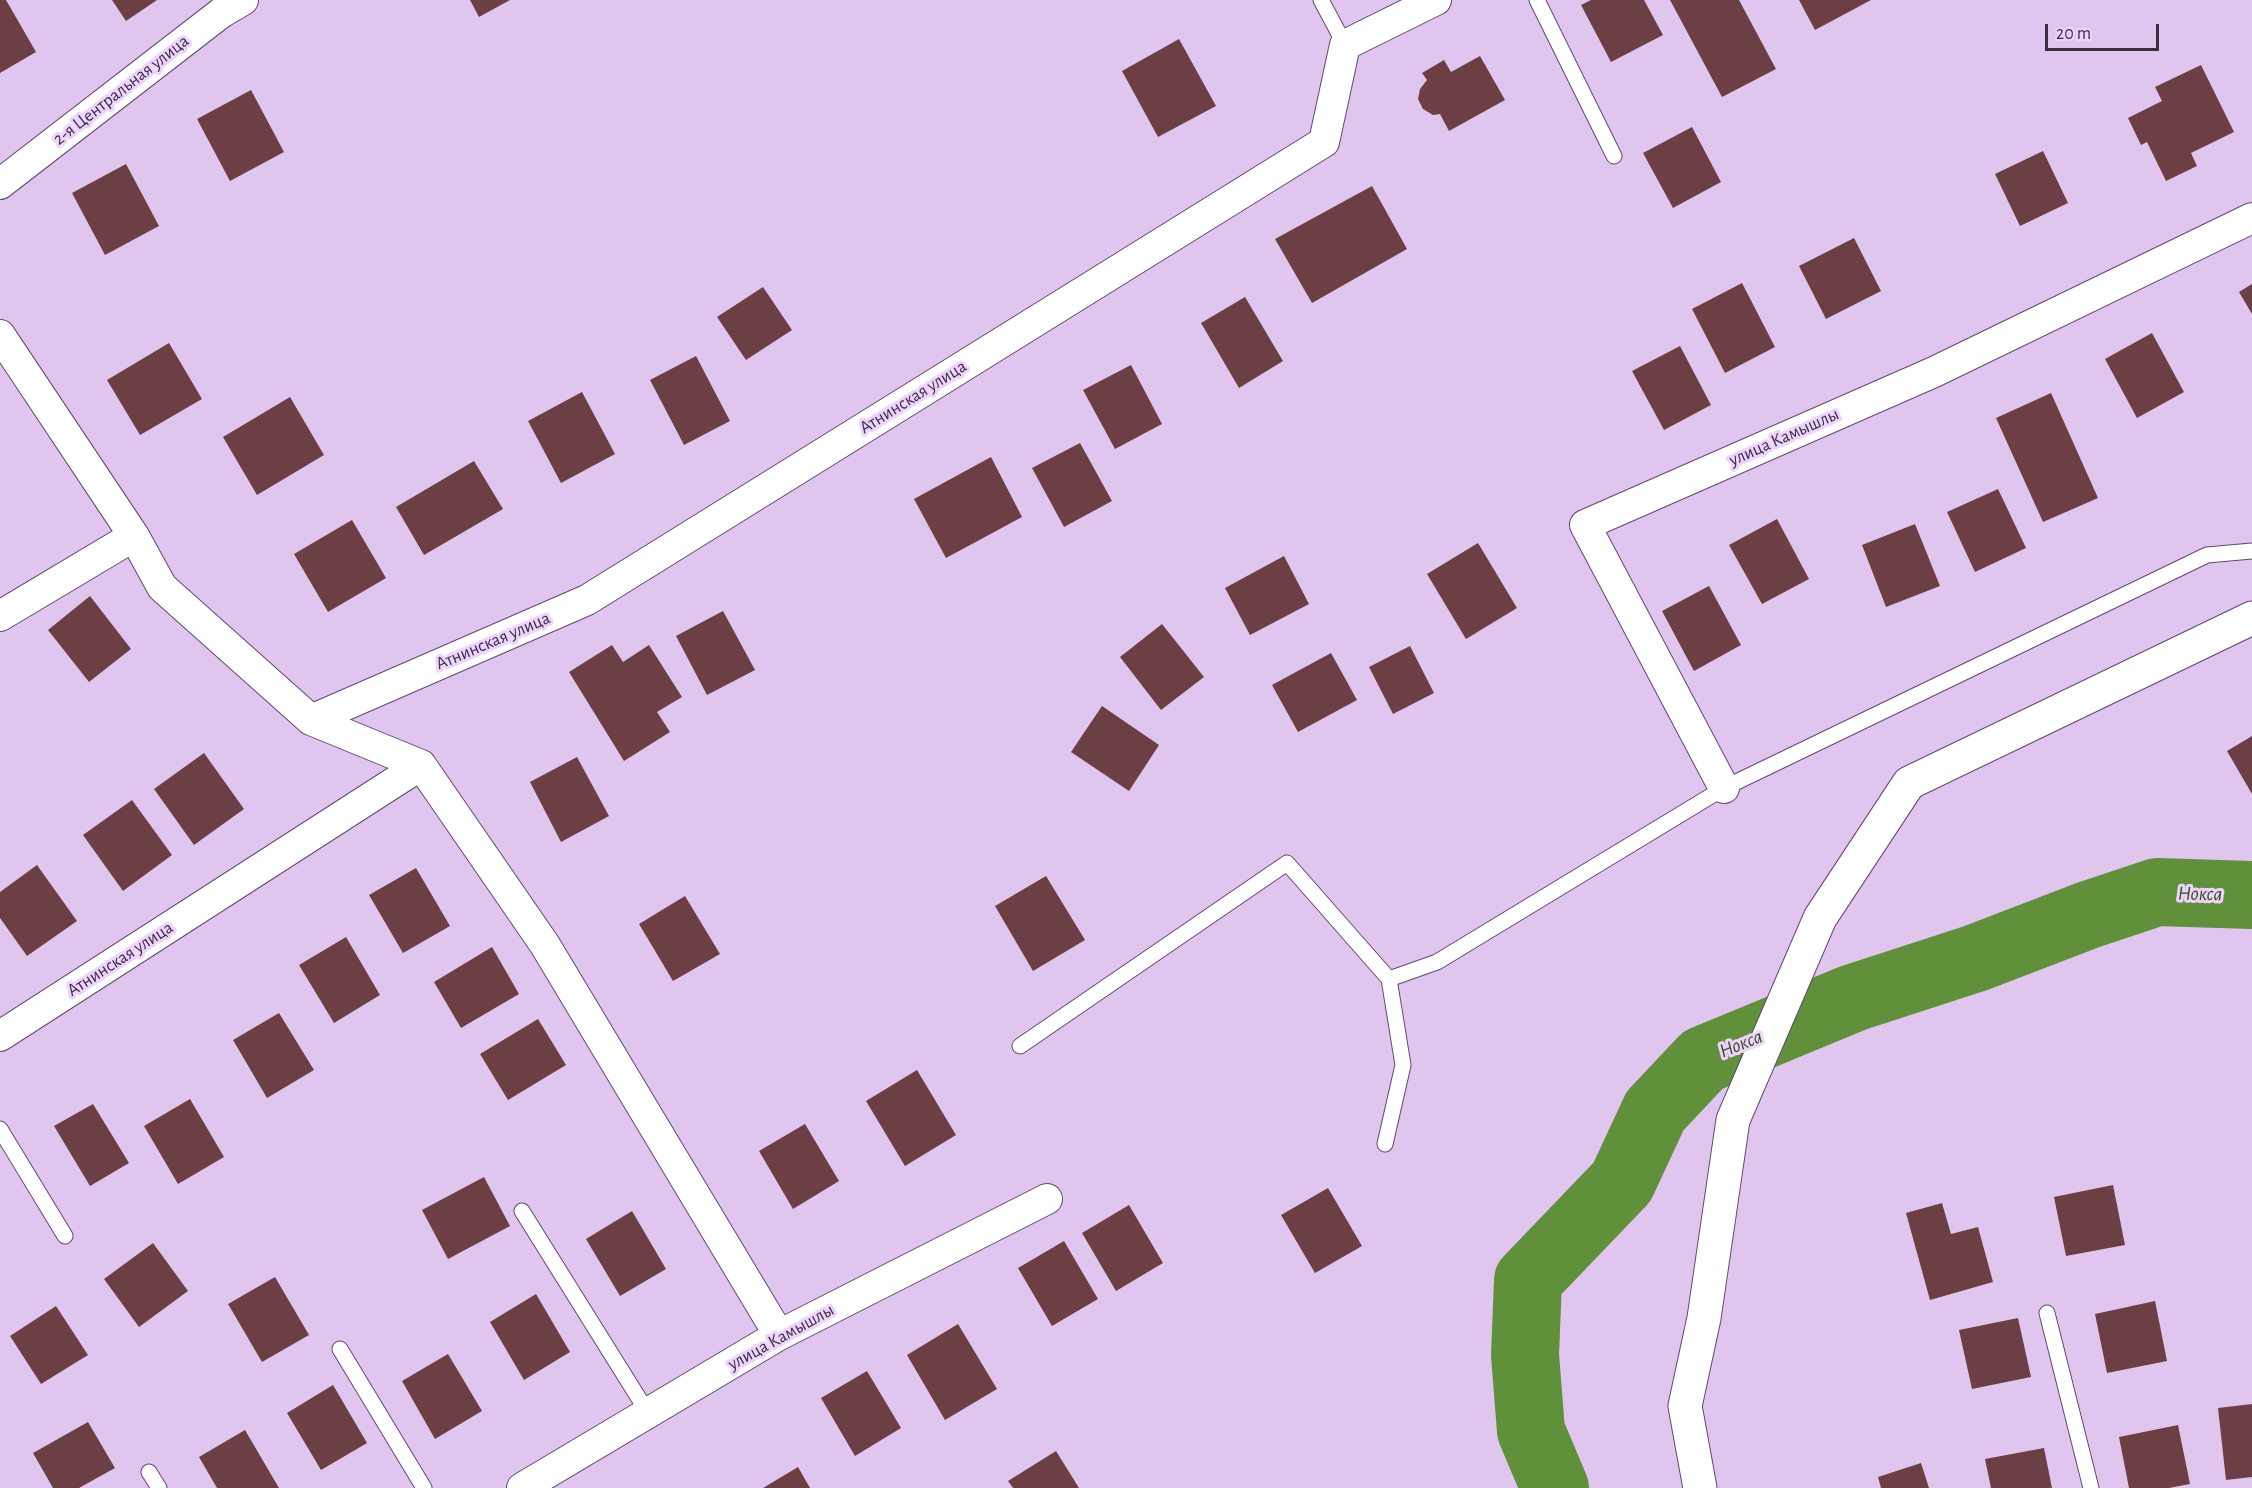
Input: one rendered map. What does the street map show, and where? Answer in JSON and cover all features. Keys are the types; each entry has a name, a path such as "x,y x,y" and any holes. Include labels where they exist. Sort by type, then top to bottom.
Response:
{"street":[{"name":"2-я Центральная улица","path":"0,184 221,13 243,0"},
{"path":"1345,45 1436,0"},
{"name":"Атнинская улица","path":"311,720 587,600 1324,142 1345,45"},
{"name":"улица Камышлы","path":"1724,788 1585,525 1934,372 2252,218"},
{"path":"0,336 134,536 162,587 311,720 421,765 545,945 779,1335"},
{"path":"0,616 134,536"},
{"path":"1700,1488 1685,1406 1704,1318 1733,1120 1820,918 1909,783 2252,618"},
{"name":"Атнинская улица","path":"0,1036 421,765"},
{"name":"улица Камышлы","path":"522,1488 779,1335 1047,1199"}],"lane":[{"path":"1321,0 1345,45"},
{"path":"1537,0 1614,156"},
{"path":"1389,979 1437,962 1724,788 2207,555 2252,552"},
{"path":"1020,1046 1287,863 1389,979 1403,1065 1385,1144"},
{"path":"0,1129 65,1236"},
{"path":"522,1211 648,1413"},
{"path":"2047,1312 2091,1488"},
{"path":"340,1349 424,1488"},
{"path":"149,1472 159,1488"}],"building":[{"path":"0,0 6,0 36,52 0,73"},
{"path":"112,0 157,0 126,21"},
{"path":"470,0 510,0 479,17"},
{"path":"1591,0 1644,0 1663,35 1611,62 1581,5"},
{"path":"1670,0 1739,0 1776,69 1722,97"},
{"path":"1799,0 1871,0 1815,30"},
{"path":"1179,39 1216,106 1158,137 1122,71"},
{"path":"1480,56 1505,100 1449,131 1440,114 1433,115 1423,109 1418,99 1420,89 1427,80 1422,73 1444,60 1451,72"},
{"path":"2201,65 2234,132 2191,153 2197,166 2166,181 2147,142 2141,145 2128,118 2162,101 2155,87"},
{"path":"251,90 284,152 230,181 197,119"},
{"path":"1692,127 1721,182 1673,208 1643,153"},
{"path":"2043,151 2068,203 2020,226 1995,174"},
{"path":"126,164 159,226 105,255 72,193"},
{"path":"1372,186 1407,249 1312,303 1275,239"},
{"path":"1854,238 1881,291 1826,319 1799,266"},
{"path":"1742,283 1775,347 1725,373 1692,309"},
{"path":"2252,284 2252,314 2239,292"},
{"path":"763,287 792,330 746,360 717,317"},
{"path":"1245,297 1283,361 1239,388 1201,323"},
{"path":"2152,333 2184,392 2137,418 2105,359"},
{"path":"169,343 202,399 140,435 107,380"},
{"path":"1680,346 1711,405 1664,430 1632,371"},
{"path":"696,356 730,421 684,445 650,380"},
{"path":"1131,365 1162,424 1115,449 1083,390"},
{"path":"582,392 615,454 561,483 528,421"},
{"path":"2051,393 2098,498 2043,522 1996,418"},
{"path":"290,397 324,455 257,495 223,437"},
{"path":"1080,443 1112,501 1064,527 1032,468"},
{"path":"991,457 1022,517 946,558 914,499"},
{"path":"474,461 503,509 424,555 396,507"},
{"path":"1998,489 2026,548 1975,572 1947,512"},
{"path":"1777,519 1809,579 1762,604 1729,545"},
{"path":"352,520 386,578 328,612 294,554"},
{"path":"1915,524 1940,586 1886,607 1862,545"},
{"path":"1478,543 1517,608 1466,639 1427,574"},
{"path":"1284,556 1309,604 1250,635 1225,588"},
{"path":"1709,586 1741,645 1694,671 1662,611"},
{"path":"90,596 131,649 89,682 48,630"},
{"path":"723,611 755,670 707,695 676,636"},
{"path":"1162,624 1204,677 1161,710 1120,657"},
{"path":"612,645 623,662 649,645 682,697 657,712 670,732 624,761 569,672"},
{"path":"1410,646 1434,693 1393,714 1369,667"},
{"path":"1331,653 1357,700 1298,732 1272,685"},
{"path":"1102,706 1159,745 1129,791 1071,752"},
{"path":"2252,736 2252,794 2227,751"},
{"path":"204,753 244,809 194,845 154,789"},
{"path":"577,757 609,816 561,842 530,782"},
{"path":"132,800 172,855 123,891 83,835"},
{"path":"37,865 77,921 27,956 0,918 0,892"},
{"path":"416,868 450,926 403,953 369,895"},
{"path":"1046,876 1085,940 1033,971 995,906"},
{"path":"685,896 720,954 673,981 639,924"},
{"path":"346,937 380,995 334,1023 299,965"},
{"path":"492,947 519,994 461,1028 434,982"},
{"path":"279,1013 314,1070 267,1098 233,1040"},
{"path":"538,1019 566,1065 508,1100 480,1054"},
{"path":"917,1070 956,1135 905,1166 866,1101"},
{"path":"190,1099 224,1157 178,1184 144,1126"},
{"path":"93,1104 129,1163 90,1186 54,1126"},
{"path":"805,1124 839,1181 793,1209 759,1151"},
{"path":"484,1177 510,1226 448,1259 422,1210"},
{"path":"2113,1185 2125,1245 2066,1256 2054,1197"},
{"path":"1328,1188 1362,1246 1315,1273 1281,1215"},
{"path":"1942,1203 1951,1234 1978,1227 1993,1282 1930,1300 1906,1213"},
{"path":"1129,1205 1163,1263 1116,1291 1082,1233"},
{"path":"632,1211 666,1269 620,1296 586,1239"},
{"path":"1064,1241 1098,1299 1052,1326 1018,1268"},
{"path":"153,1243 188,1291 139,1327 104,1279"},
{"path":"275,1277 309,1335 262,1362 228,1304"},
{"path":"536,1294 570,1352 524,1380 490,1322"},
{"path":"2155,1301 2167,1361 2107,1373 2095,1314"},
{"path":"56,1306 88,1355 41,1384 10,1336"},
{"path":"2018,1318 2031,1377 1972,1389 1959,1330"},
{"path":"958,1324 997,1389 945,1420 907,1355"},
{"path":"448,1354 482,1411 435,1439 402,1381"},
{"path":"867,1371 901,1428 855,1456 821,1398"},
{"path":"333,1385 367,1443 321,1470 287,1413"},
{"path":"2252,1404 2252,1477 2226,1480 2218,1408"},
{"path":"88,1422 115,1468 79,1488 53,1488 33,1453"},
{"path":"2178,1425 2190,1484 2169,1488 2129,1488 2119,1437"},
{"path":"245,1430 279,1488 217,1488 199,1457"},
{"path":"2044,1448 2052,1488 1991,1488 1985,1459"},
{"path":"1056,1451 1079,1488 1013,1488 1008,1481"},
{"path":"1921,1463 1929,1488 1881,1488 1878,1477"},
{"path":"798,1467 810,1488 763,1488"}],"waterway":[{"name":"Нокса","path":"1555,1488 1531,1431 1525,1355 1528,1280 1622,1182 1655,1111 1703,1060 1853,998 1976,958 2088,915 2157,892 2252,895"}]}
